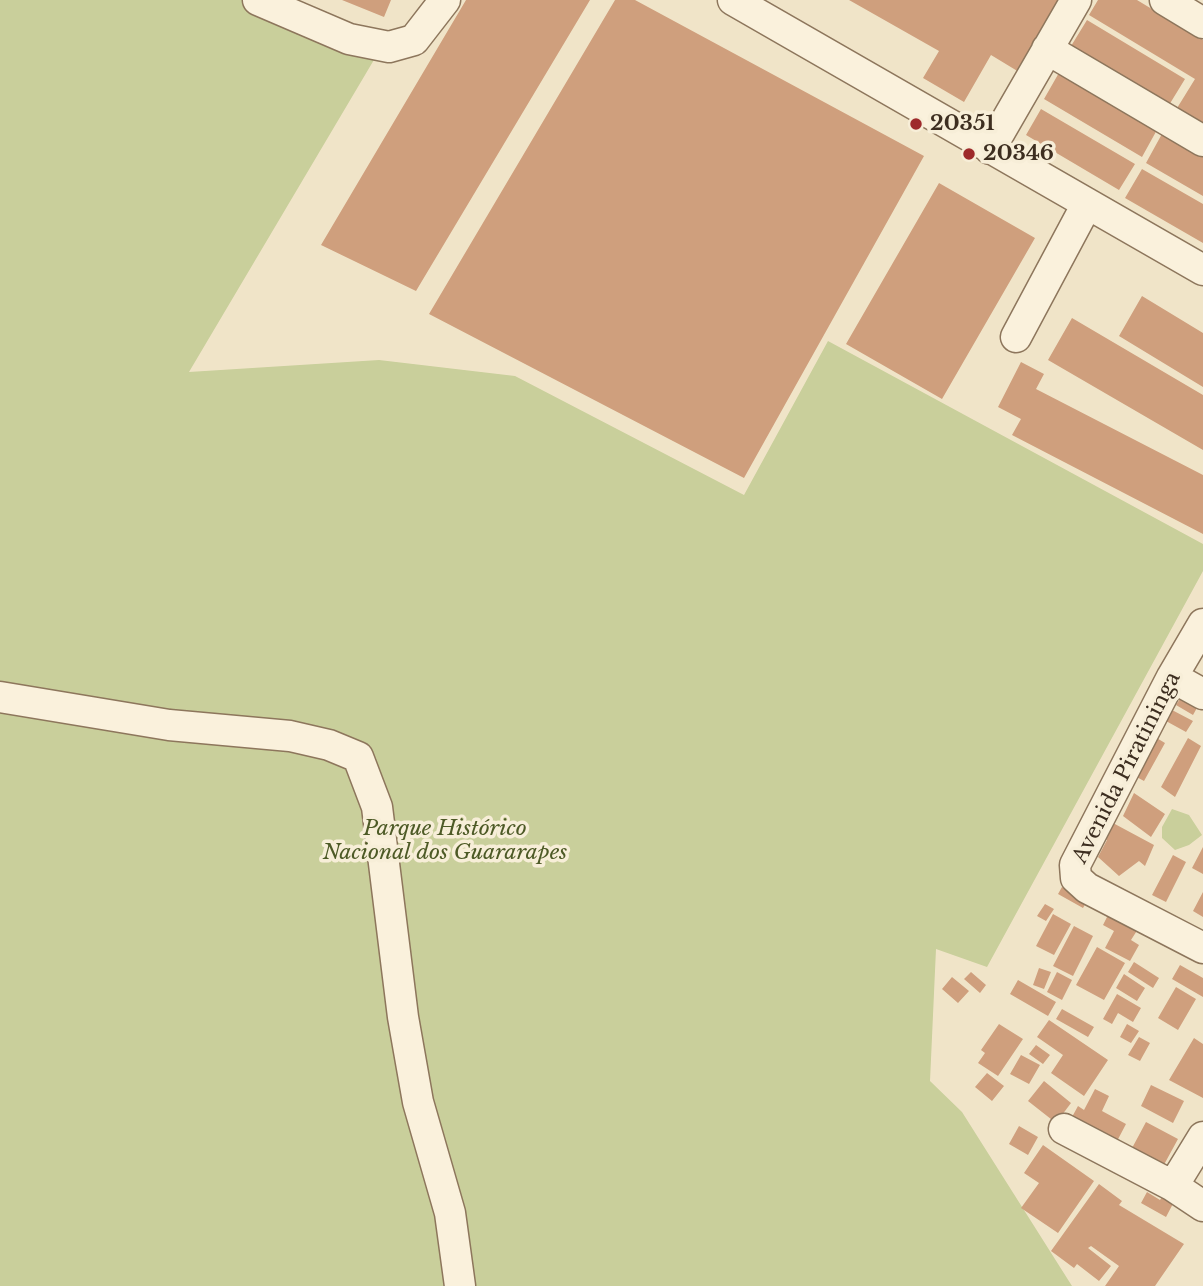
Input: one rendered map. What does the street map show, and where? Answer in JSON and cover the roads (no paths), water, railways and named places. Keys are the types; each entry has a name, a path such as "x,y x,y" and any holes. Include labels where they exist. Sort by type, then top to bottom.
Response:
{"street":[{"path":"258,0 349,39 389,47 414,40 445,0"},
{"path":"733,0 1203,270"},
{"path":"990,149 1076,0"},
{"path":"1165,0 1203,23"},
{"path":"1047,49 1203,141"},
{"path":"1016,337 1087,204"},
{"name":"Avenida Piratininga","path":"1203,624 1172,677 1075,865 1076,878 1087,888 1111,898 1203,948"},
{"path":"1172,677 1203,694"},
{"path":"0,697 169,725 290,736 329,745 358,757 377,807 403,1017 418,1102 450,1213 460,1286"},
{"path":"1063,1129 1172,1186 1203,1206"},
{"path":"1172,1186 1203,1137"}],"place":[{"name":"20351","path":"916,124"},
{"name":"20346","path":"969,154"}],"park label":[{"name":"Parque Histórico Nacional dos Guararapes","path":"445,841"}]}
